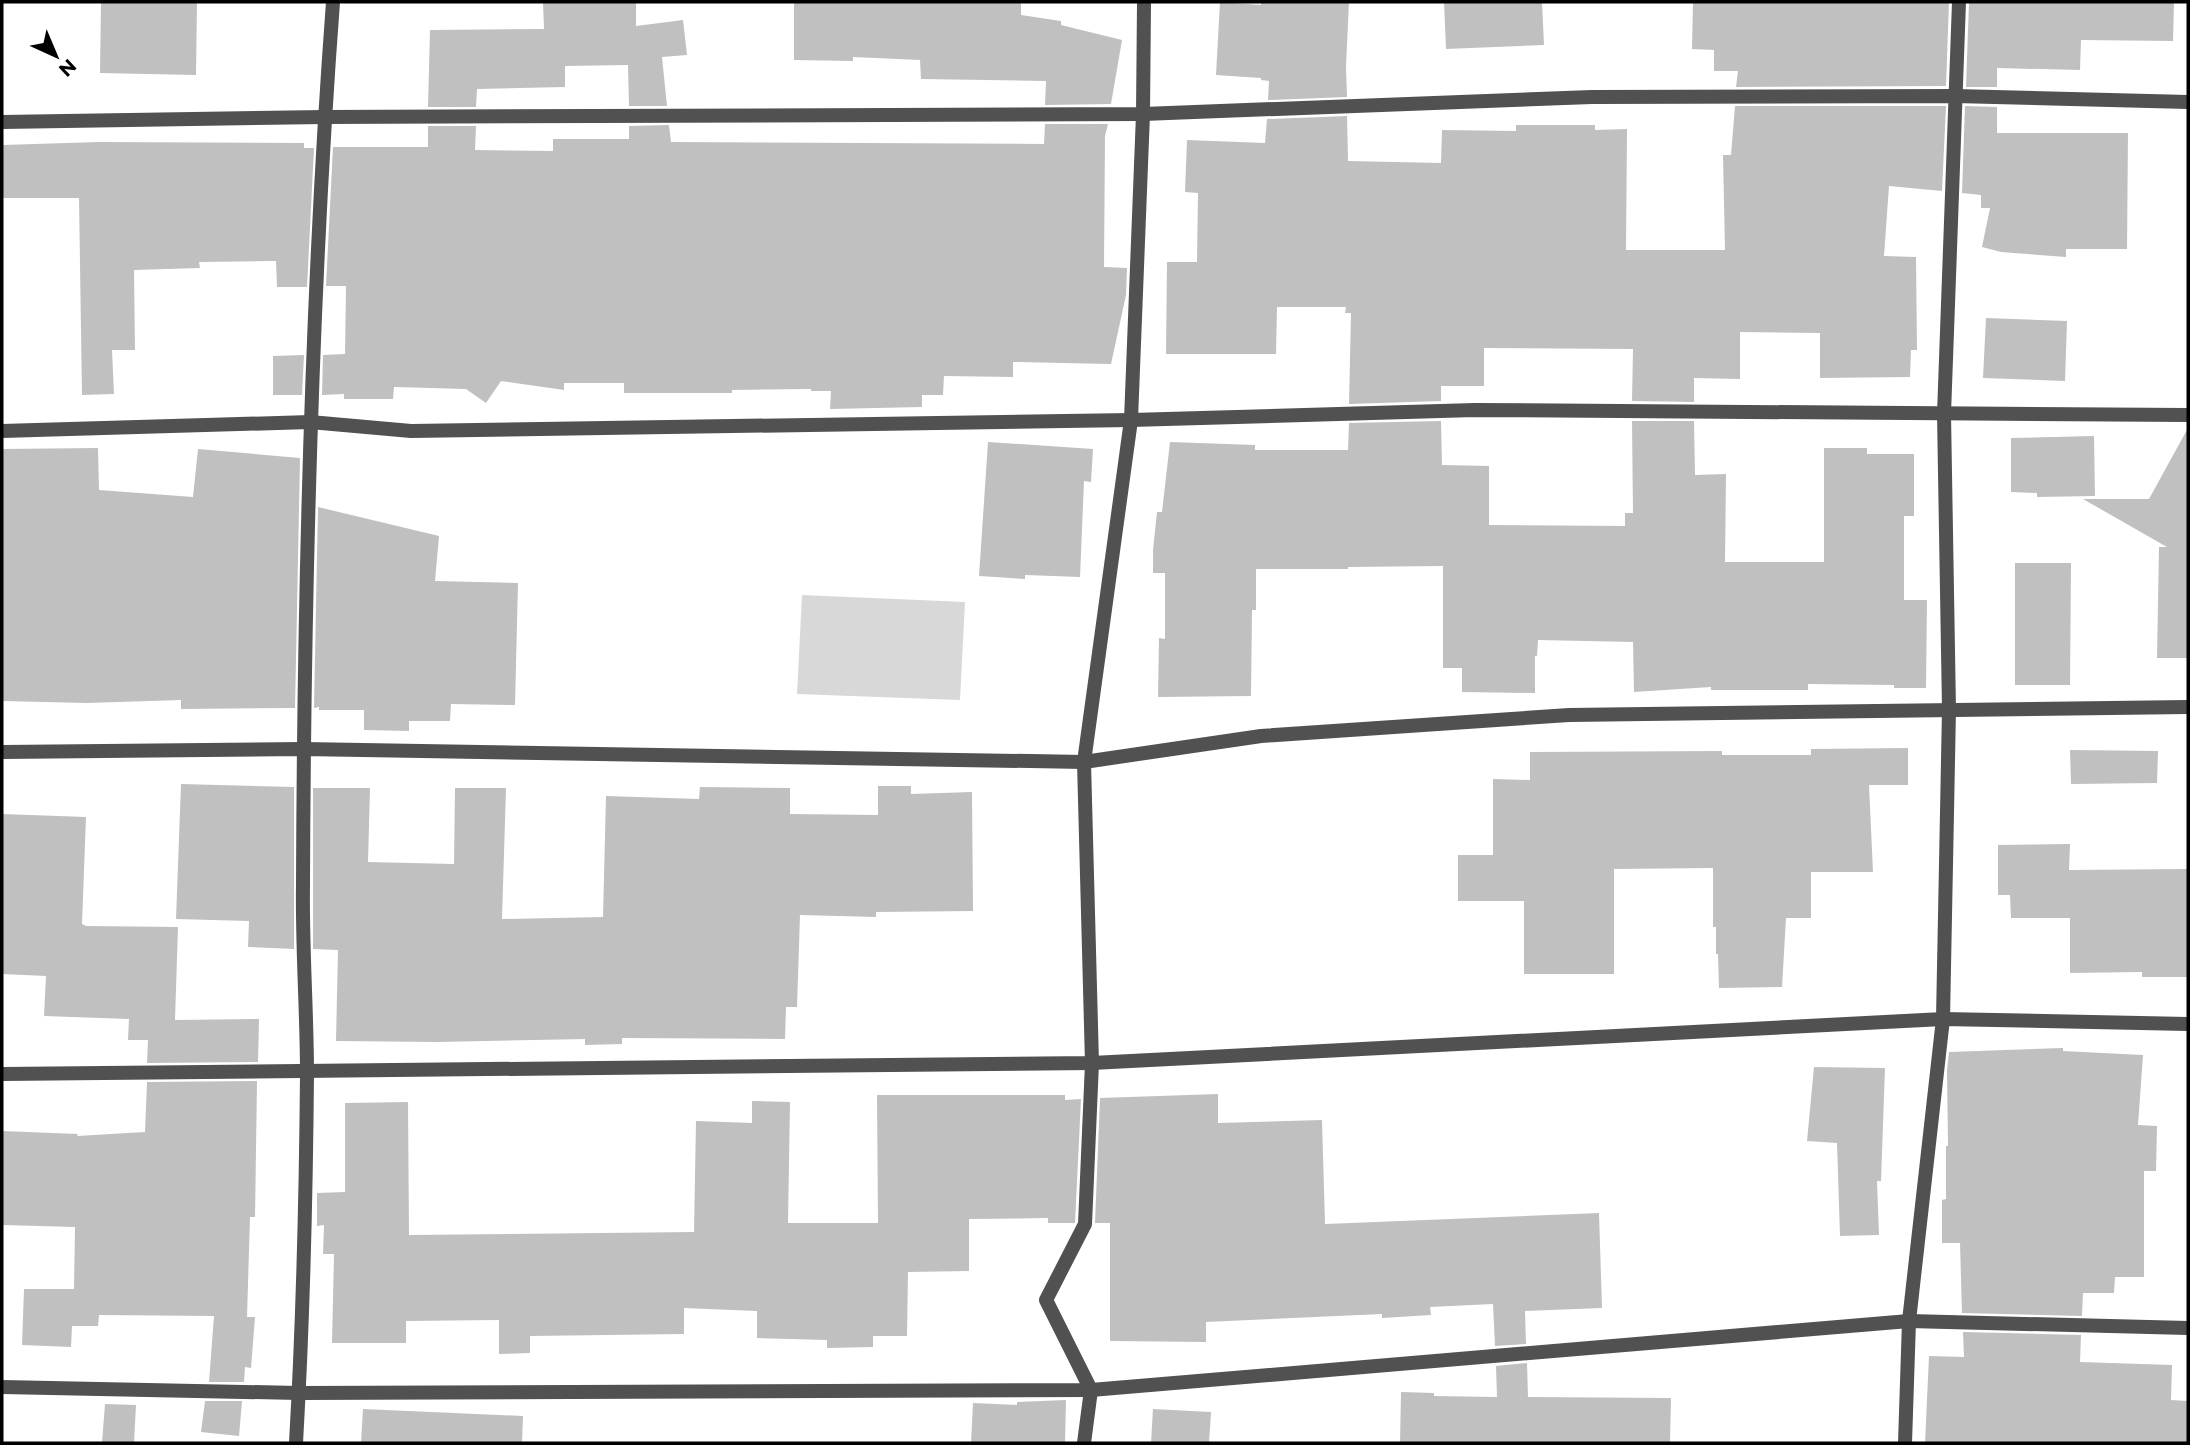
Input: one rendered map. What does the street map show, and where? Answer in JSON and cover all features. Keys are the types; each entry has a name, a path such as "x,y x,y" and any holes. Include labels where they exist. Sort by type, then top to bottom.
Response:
{"street":[{"path":"296,1443 307,1070 303,749 310,422 324,117 333,2"},
{"path":"1084,1443 1091,1390 1046,1300 1085,1224 1092,1063 1084,762 1131,420 1143,114 1144,2"},
{"path":"1905,1443 1909,1321 1943,1018 1949,709 1944,414 1959,2"},
{"path":"2,122 324,117 1143,114 1592,97 1955,96 2188,102"},
{"path":"2,431 310,422 411,431 1131,420 1488,410 2188,415"},
{"path":"2,752 303,749 1084,762 1261,736 1569,715 2188,707"},
{"path":"2,1074 1092,1063 1943,1018 2188,1024"},
{"path":"2,1387 299,1393 1091,1390 1909,1321 2188,1328"}],"shaded area":[{"path":"802,595 965,602 960,700 797,694"}],"building":[{"path":"101,2 197,2 196,75 100,73"},
{"path":"543,2 636,2 636,26 683,20 687,55 662,57 667,106 629,106 628,65 565,66 565,87 477,89 476,107 428,107 430,30 544,29"},
{"path":"794,2 1021,2 1021,15 1061,21 1061,25 1122,40 1111,104 1045,105 1046,81 921,79 920,60 853,57 853,61 794,60"},
{"path":"1220,2 1261,5 1261,2 1349,2 1347,97 1268,100 1269,81 1216,75"},
{"path":"1444,2 1542,2 1544,45 1446,49"},
{"path":"1693,2 1949,2 1946,86 1736,87 1738,71 1714,71 1714,50 1692,49"},
{"path":"1969,2 2174,2 2173,41 2081,40 2080,70 1997,68 1997,87 1966,87"},
{"path":"1735,106 1946,106 1942,191 1889,186 1884,256 1916,257 1917,350 1911,350 1910,377 1820,378 1820,333 1740,332 1740,379 1694,378 1694,402 1632,401 1633,349 1484,348 1484,386 1441,386 1441,401 1349,404 1351,313 1345,313 1346,307 1277,307 1276,354 1166,354 1167,262 1197,262 1198,193 1185,192 1187,140 1265,143 1267,119 1347,116 1348,161 1441,163 1442,130 1516,131 1516,125 1595,125 1595,130 1627,129 1626,250 1725,250 1723,155 1731,155"},
{"path":"1965,106 1997,107 1997,133 2128,133 2127,249 2066,249 2066,257 2001,252 1982,247 1990,208 1981,208 1981,195 1962,193"},
{"path":"1045,124 1108,124 1105,136 1104,267 1127,268 1126,295 1111,364 1013,362 1013,377 944,376 943,395 922,395 922,407 830,409 831,391 811,389 732,390 732,393 624,393 624,383 564,383 564,390 501,381 486,403 466,389 394,387 393,399 344,399 344,394 322,395 323,355 345,354 346,286 326,286 333,147 428,147 428,126 476,126 475,150 553,151 553,139 629,139 629,126 669,125 671,142 1044,144"},
{"path":"99,142 304,143 304,148 314,148 307,287 277,287 276,261 199,262 200,268 134,270 135,350 112,350 114,394 82,395 79,198 2,198 2,145"},
{"path":"1986,318 2067,321 2065,381 1983,378"},
{"path":"304,355 302,395 273,395 273,356"},
{"path":"1441,421 1442,465 1489,466 1489,525 1625,526 1625,513 1633,513 1632,421 1694,421 1695,475 1726,474 1725,562 1824,562 1824,448 1867,448 1867,454 1914,454 1914,516 1904,516 1904,600 1927,600 1926,688 1808,684 1808,690 1711,690 1711,687 1634,692 1633,642 1538,640 1535,693 1462,692 1462,668 1443,668 1443,566 1348,567 1256,569 1256,610 1252,610 1251,696 1158,697 1159,638 1165,639 1165,573 1153,573 1153,550 1157,512 1162,512 1170,442 1255,445 1255,450 1348,450 1349,423"},
{"path":"2188,428 2188,658 2157,658 2159,547 2167,547 2083,499 2149,499"},
{"path":"2094,436 2095,496 2037,497 2037,493 2011,492 2011,438"},
{"path":"988,442 1093,449 1091,482 1084,481 1080,577 1025,575 1025,579 979,576"},
{"path":"98,448 99,490 193,497 198,449 300,458 295,708 181,709 181,700 87,703 2,701 2,449"},
{"path":"318,507 439,536 435,581 518,583 515,705 451,704 450,721 409,721 409,731 364,730 364,710 314,708"},
{"path":"2015,563 2071,563 2070,685 2015,685"},
{"path":"1908,748 1908,785 1869,785 1873,872 1811,872 1811,918 1786,918 1782,987 1719,988 1716,927 1713,927 1713,868 1614,869 1614,974 1524,974 1524,901 1458,901 1458,855 1493,855 1493,779 1530,780 1530,752 1722,751 1722,755 1811,755 1811,749"},
{"path":"2070,750 2158,751 2157,783 2071,784"},
{"path":"181,784 294,787 294,949 248,947 249,921 176,919"},
{"path":"878,786 911,786 911,794 972,792 973,911 876,912 876,917 800,915 797,1007 786,1007 785,1039 622,1038 622,1044 585,1045 585,1039 336,1041 338,950 313,949 313,788 370,788 368,862 454,864 455,788 506,788 502,919 603,917 606,796 699,799 700,787 790,788 790,814 878,815"},
{"path":"2,814 86,817 82,924 178,927 175,1020 259,1019 258,1062 147,1063 148,1040 128,1040 129,1019 44,1016 46,976 2,974"},
{"path":"2070,844 2069,870 2188,869 2188,977 2142,977 2142,972 2070,973 2070,918 2011,918 2010,895 1998,895 1998,845"},
{"path":"2063,1048 2063,1051 2143,1055 2138,1125 2157,1126 2156,1171 2144,1171 2144,1277 2115,1277 2114,1293 2083,1293 2082,1316 1962,1313 1960,1243 1942,1243 1942,1200 1946,1199 1948,1146 1949,1052"},
{"path":"1814,1067 1885,1068 1881,1181 1877,1181 1879,1235 1840,1236 1837,1143 1807,1141"},
{"path":"257,1081 255,1217 250,1217 247,1317 255,1317 251,1368 245,1367 244,1382 209,1382 214,1316 99,1315 98,1326 72,1326 71,1347 22,1345 24,1289 74,1289 75,1227 2,1225 2,1131 78,1134 77,1136 145,1132 147,1082"},
{"path":"1218,1094 1218,1123 1322,1120 1325,1224 1599,1213 1602,1308 1525,1311 1526,1344 1495,1346 1493,1304 1430,1307 1431,1315 1382,1318 1382,1314 1206,1322 1206,1342 1110,1341 1110,1223 1095,1223 1100,1098"},
{"path":"877,1095 1065,1095 1065,1100 1081,1099 1075,1223 1048,1223 1048,1218 969,1219 969,1271 908,1272 907,1336 873,1336 873,1347 827,1348 827,1340 757,1338 757,1311 684,1308 684,1334 530,1336 530,1353 499,1354 499,1320 406,1321 406,1343 332,1343 334,1254 323,1254 324,1225 317,1226 317,1193 345,1192 345,1103 408,1102 409,1235 694,1232 696,1121 752,1123 752,1101 790,1102 788,1223 878,1223"},
{"path":"1963,1332 2081,1335 2080,1362 2172,1365 2171,1400 2188,1401 2188,1443 1925,1443 1929,1356 1964,1357"},
{"path":"1527,1363 1528,1397 1671,1398 1670,1443 1400,1443 1401,1392 1434,1393 1434,1396 1497,1397 1496,1366"},
{"path":"1066,1400 1065,1443 971,1443 973,1403 1017,1405 1017,1402"},
{"path":"205,1401 242,1401 239,1436 201,1432"},
{"path":"105,1404 136,1405 134,1443 102,1443"},
{"path":"363,1409 523,1416 522,1443 361,1443"},
{"path":"1153,1409 1211,1412 1209,1443 1151,1443"}]}
